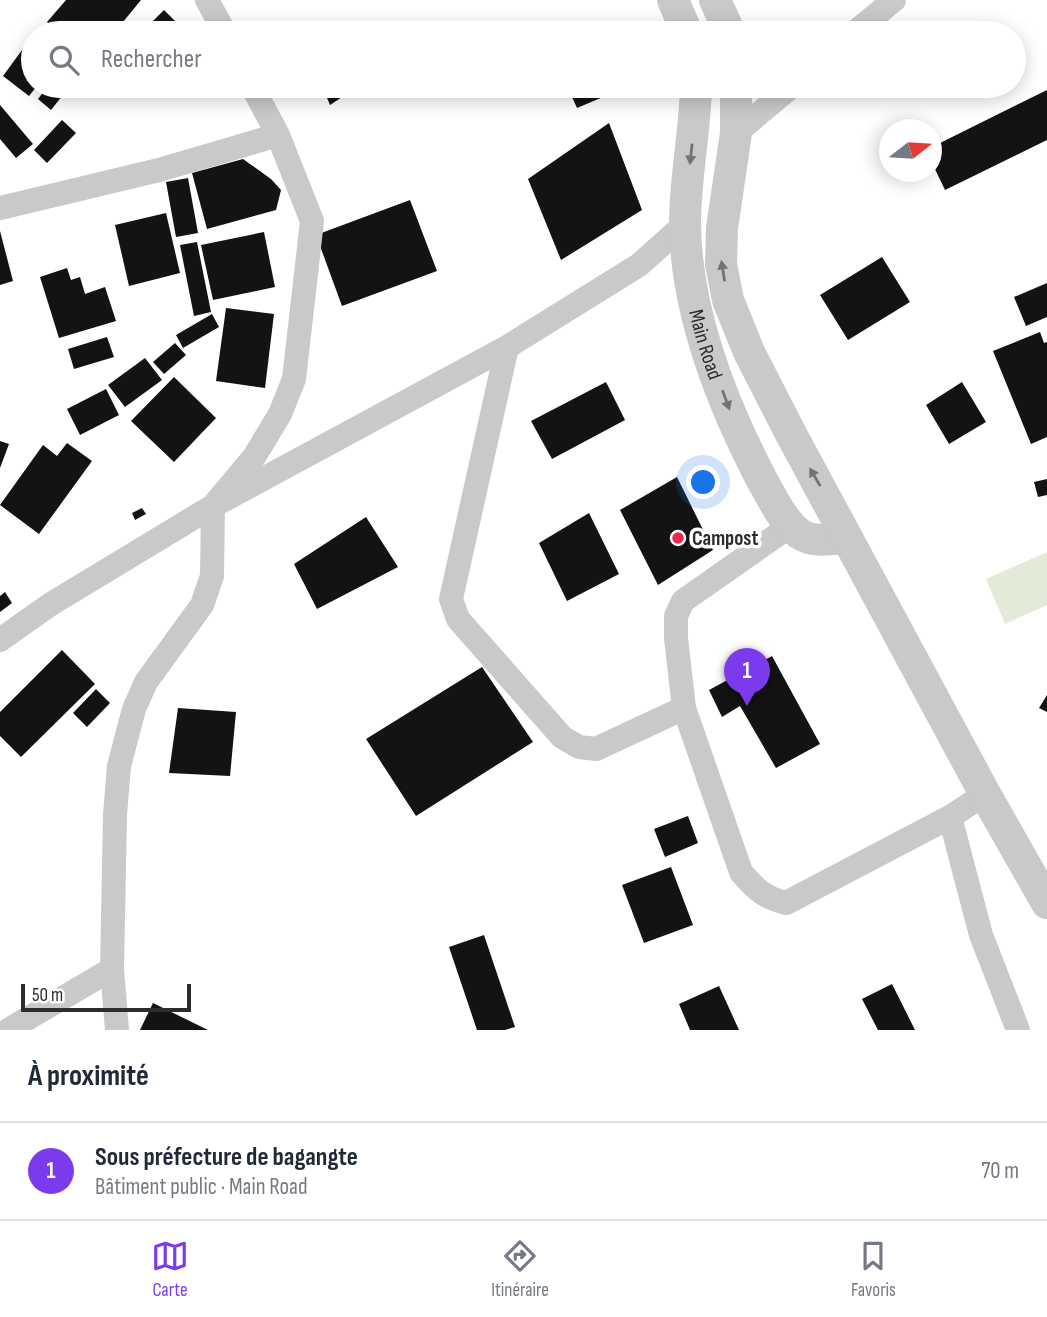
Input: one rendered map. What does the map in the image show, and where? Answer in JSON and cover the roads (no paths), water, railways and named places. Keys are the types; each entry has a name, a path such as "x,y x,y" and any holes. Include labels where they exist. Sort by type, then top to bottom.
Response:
{"street":[{"path":"207,0 218,21"},
{"path":"673,0 682,21"},
{"path":"715,0 725,21"},
{"path":"869,21 894,0"},
{"path":"117,1030 112,969 115,816 119,766 134,709 146,682 202,605 212,576 213,506 254,457 280,414 294,379 312,220 278,135 259,98"},
{"name":"Main Road","path":"695,98 685,224 692,289 706,345 735,422 751,459 790,526"},
{"path":"736,98 736,132 722,228 721,264 728,300 745,342 846,538 1047,903"},
{"path":"736,132 777,98"},
{"path":"0,208 159,170 278,135"},
{"path":"0,640 51,604 213,506 507,348 639,265 685,224"},
{"path":"507,348 451,599 458,619 562,737 579,747 596,749 684,708"},
{"path":"751,459 791,434"},
{"path":"846,538 815,539 802,536 790,526 683,601 676,616 684,708 741,872 755,890 769,899 786,903 950,817 985,794"},
{"path":"950,817 981,935 1018,1030"},
{"path":"8,1030 112,969"}],"place":[{"name":"Campost","path":"678,538"},
{"name":"Sous préfecture de bagangte","path":"747,706"}]}
